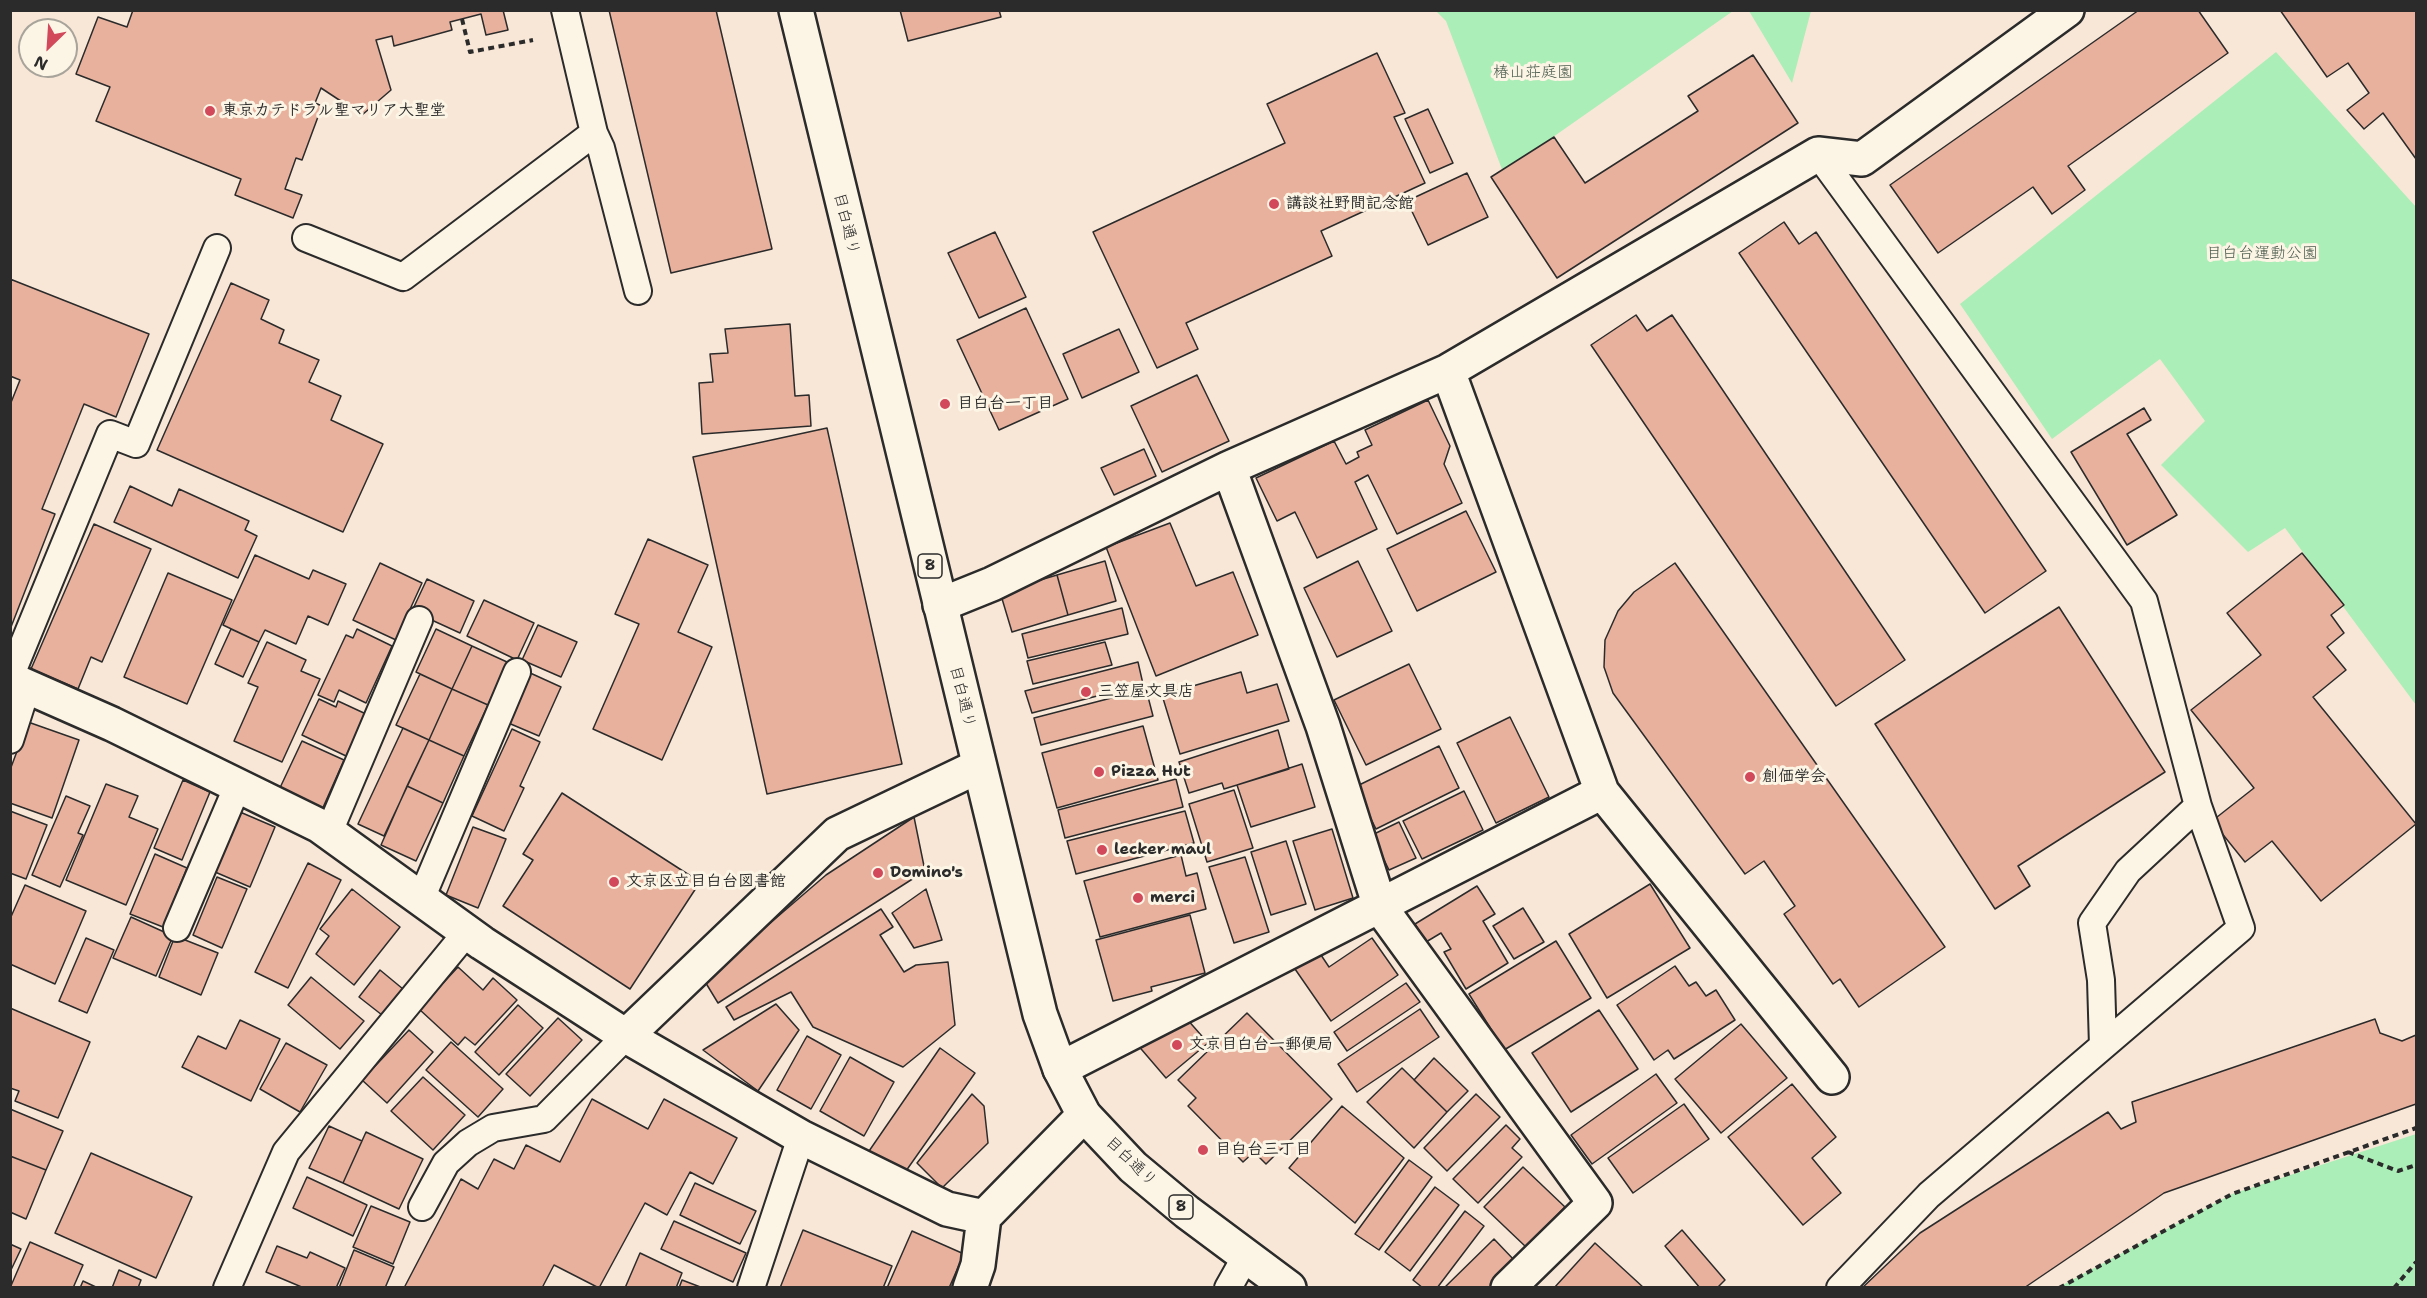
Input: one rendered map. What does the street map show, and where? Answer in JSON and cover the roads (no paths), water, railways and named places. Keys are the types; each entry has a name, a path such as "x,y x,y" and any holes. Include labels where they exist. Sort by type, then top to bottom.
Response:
{"street":[{"name":"目白通り","path":"796,10 1040,1014 1060,1069 1084,1115 1133,1167 1187,1212 1289,1287"},
{"path":"940,605 993,584 1229,468 1448,371 1818,154 1862,159 2067,10"},
{"path":"1448,371 1602,792 1832,1077"},
{"path":"1229,468 1323,726 1380,907 1595,1203 1508,1287"},
{"path":"16,681 112,724 329,832 467,932 626,1036 801,1137 948,1209 984,1217"},
{"path":"626,1036 837,834 979,766"},
{"path":"1060,1069 1602,792"},
{"path":"970,1287 978,1265 984,1217 1084,1115"}],"lane":[{"path":"567,21 594,133 601,148 638,291"},
{"path":"306,238 403,277 594,133"},
{"path":"1818,154 2144,600 2198,806 2241,928 1929,1195 1840,1287"},
{"path":"10,740 16,681 110,434 136,444 217,248"},
{"path":"329,832 419,620"},
{"path":"421,899 517,672"},
{"path":"177,928 238,785"},
{"path":"2103,1046 2101,980 2092,923 2128,871 2198,806"},
{"path":"227,1287 286,1152 467,932"},
{"path":"422,1207 446,1163 468,1143 493,1128 544,1119 626,1036"},
{"path":"751,1287 801,1137"},
{"path":"1228,1287 1246,1256"}],"place":[{"name":"東京カテドラル聖マリア大聖堂","path":"210,111"},
{"name":"講談社野間記念館","path":"1274,204"},
{"name":"目白台一丁目","path":"945,404"},
{"name":"三笠屋文具店","path":"1086,692"},
{"name":"Pizza Hut","path":"1099,772"},
{"name":"創価学会","path":"1750,777"},
{"name":"lecker maul","path":"1102,850"},
{"name":"Domino's","path":"878,873"},
{"name":"文京区立目白台図書館","path":"614,882"},
{"name":"merci","path":"1138,898"},
{"name":"文京目白台一郵便局","path":"1177,1045"},
{"name":"目白台三丁目","path":"1203,1150"}],"park label":[{"name":"椿山荘庭園","path":"1533,73"},
{"name":"目白台運動公園","path":"2262,254"}]}
